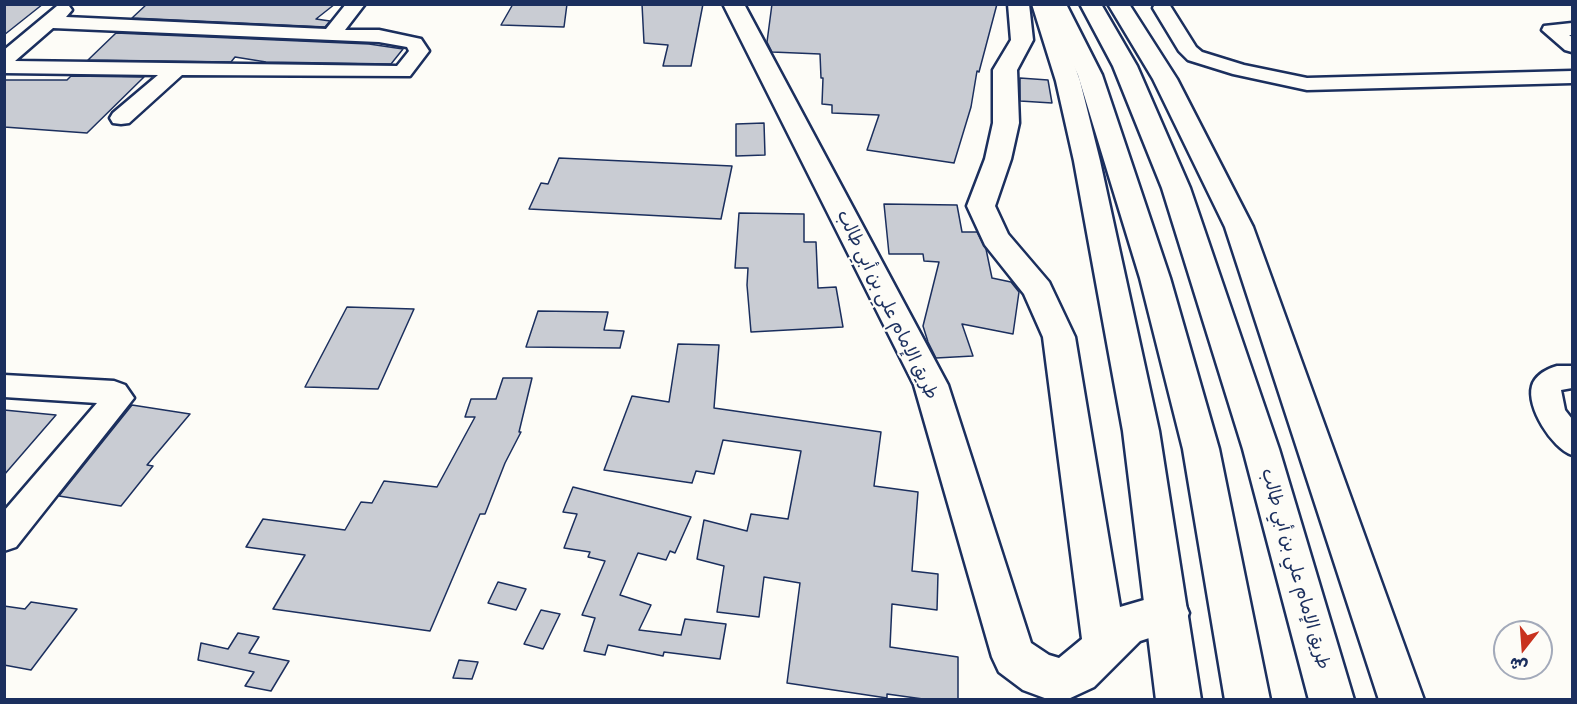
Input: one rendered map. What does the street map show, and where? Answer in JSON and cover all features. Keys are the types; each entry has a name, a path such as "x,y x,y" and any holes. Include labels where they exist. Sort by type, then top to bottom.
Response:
{"main road":[{"name":"طريق الإمام علي بن أبي طالب","path":"734,4 930,384 1014,657 1060,690"},
{"path":"1018,4 1022,40 1005,70 1006,123 998,159 981,206 995,238 1038,290 1059,337 1105,647"},
{"path":"1042,4 1068,81 1141,431 1179,699"},
{"path":"1055,4 1090,75 1155,278 1201,449 1248,699"},
{"name":"طريق الإمام علي بن أبي طالب","path":"1089,4 1125,66 1176,188 1262,449 1332,699"},
{"path":"1118,4 1165,79 1239,227 1402,699"},
{"path":"1060,690 1105,647 1116,633 1131,621 1168,613"}],"street":[{"path":"4,60 69,4"},
{"path":"331,34 356,4"},
{"path":"1162,8 1188,51 1195,56 1240,70 1307,84 1572,77"},
{"path":"4,66 404,72 419,51 414,43 391,38 48,22"},
{"path":"1572,29 1551,30 1572,46"},
{"path":"121,118 178,68"},
{"path":"1572,377 1557,377 1546,387 1551,414 1572,442"},
{"path":"4,386 114,393 119,398 4,536"}],"building":[{"path":"4,4 43,4 4,35"},
{"path":"147,4 335,4 316,19 330,21 325,27 132,18"},
{"path":"513,4 567,4 564,27 501,25"},
{"path":"642,4 703,4 691,66 663,66 668,45 644,43"},
{"path":"772,4 997,4 979,72 977,71 971,107 954,163 867,150 879,115 832,113 832,105 822,104 823,78 821,78 820,54 772,52 767,42"},
{"path":"116,33 369,44 403,49 391,64 266,62 235,57 231,62 88,60"},
{"path":"71,76 144,77 87,133 4,127 4,80 67,80"},
{"path":"1020,78 1048,80 1052,103 1020,101"},
{"path":"764,123 765,155 736,156 736,124"},
{"path":"559,158 732,166 721,219 529,209 541,183 548,184"},
{"path":"884,204 957,205 962,232 977,232 986,249 992,278 1011,282 1019,292 1013,334 962,324 973,356 936,358 923,326 939,262 924,261 923,254 889,254"},
{"path":"739,213 804,214 804,242 816,242 818,288 836,287 843,327 751,332 748,268 735,268"},
{"path":"347,307 414,309 378,389 305,387"},
{"path":"538,311 608,312 604,330 624,331 620,348 526,347"},
{"path":"678,344 719,345 714,408 881,432 874,486 918,492 912,571 938,574 937,610 892,604 890,647 958,657 958,699 923,699 887,694 887,698 787,683 800,583 764,577 759,617 717,612 724,566 697,559 704,520 747,531 751,514 788,519 801,451 723,440 714,474 696,471 692,483 604,470 632,396 669,402"},
{"path":"503,378 532,378 519,432 521,432 505,463 485,514 480,514 430,631 273,609 305,555 246,547 263,519 345,530 361,502 372,503 384,481 437,487 475,417 465,417 471,399 496,399"},
{"path":"132,405 190,414 147,465 153,466 121,506 59,496"},
{"path":"4,410 56,415 4,475"},
{"path":"573,487 691,517 675,553 670,551 666,560 638,553 620,595 651,605 639,630 681,635 685,619 726,624 720,659 664,652 663,656 608,645 605,655 584,651 595,618 582,615 605,561 588,557 590,552 564,548 577,514 563,512"},
{"path":"498,582 526,589 516,610 488,603"},
{"path":"31,602 77,609 31,670 4,665 4,606 25,609"},
{"path":"541,610 560,614 543,649 524,644"},
{"path":"238,633 259,637 249,653 289,661 271,691 245,686 254,672 198,660 201,643 228,649"},
{"path":"459,660 478,662 472,679 453,678"}]}
